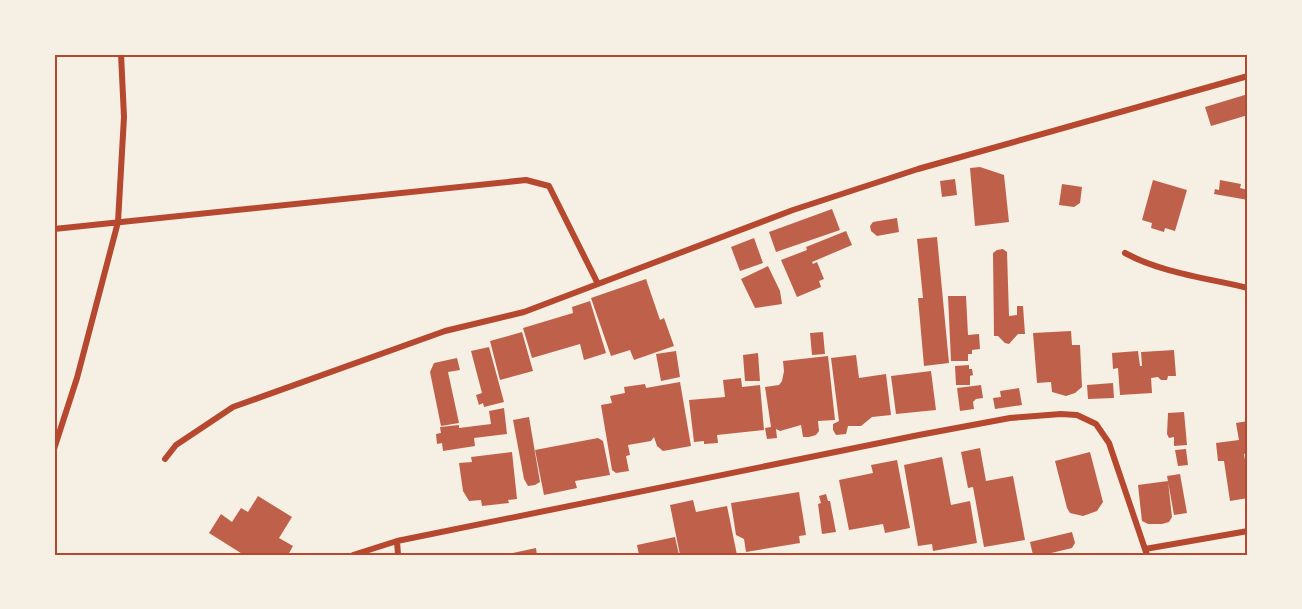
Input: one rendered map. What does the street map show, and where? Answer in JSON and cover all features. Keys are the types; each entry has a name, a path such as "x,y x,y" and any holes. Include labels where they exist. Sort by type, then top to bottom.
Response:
{"street":[{"path":"54,449 77,378 118,222 124,117 121,54"},
{"path":"165,459 176,445 233,407 445,331 524,312 793,210 908,172 1248,76"},
{"path":"54,229 526,180 549,186 598,284"},
{"path":"1125,253 1141,261 1185,274 1248,288"},
{"path":"353,555 397,541 919,435 1010,418 1061,414 1077,415 1096,424 1109,444 1146,552 1248,531"},
{"path":"397,541 398,555"}],"building":[{"path":"1248,94 1248,115 1211,126 1205,107"},
{"path":"980,167 1004,175 1009,222 975,226 970,168"},
{"path":"955,179 957,195 942,197 940,181"},
{"path":"1153,180 1187,190 1175,231 1165,228 1164,232 1151,228 1152,223 1142,220"},
{"path":"1220,180 1241,184 1240,188 1248,190 1248,200 1214,194 1215,189 1219,190"},
{"path":"1062,184 1082,187 1080,203 1074,207 1059,205"},
{"path":"832,209 840,230 776,252 769,232"},
{"path":"897,218 899,232 877,236 871,231 870,226 873,222"},
{"path":"846,231 852,245 812,262 813,264 817,262 824,279 819,281 821,287 797,297 781,260"},
{"path":"937,237 949,363 924,366 918,298 923,298 917,239"},
{"path":"754,238 763,263 740,271 731,247"},
{"path":"1003,249 1007,252 1009,316 1017,315 1017,306 1023,306 1025,334 1018,334 1009,344 998,336 994,336 993,253"},
{"path":"768,266 780,291 782,304 755,308 741,279"},
{"path":"646,279 660,320 664,318 674,346 634,360 630,350 611,356 591,298"},
{"path":"948,296 966,296 968,335 979,334 980,349 972,350 972,354 968,354 968,361 951,361"},
{"path":"590,301 606,353 584,360 580,344 532,358 523,328 573,313 572,307"},
{"path":"1071,331 1072,345 1080,345 1082,387 1066,396 1052,392 1051,382 1037,383 1033,333"},
{"path":"522,332 533,371 500,380 490,341"},
{"path":"823,332 825,354 812,355 810,333"},
{"path":"489,347 504,402 484,407 483,403 479,405 476,395 482,393 471,351"},
{"path":"1174,350 1176,376 1168,376 1167,380 1161,380 1158,377 1151,378 1152,393 1120,395 1118,368 1113,369 1112,353 1138,351 1140,366 1142,366 1141,352"},
{"path":"676,351 680,377 661,381 656,354"},
{"path":"758,353 760,381 745,381 743,355"},
{"path":"856,355 859,378 886,374 891,415 872,417 861,426 848,426 846,434 836,435 833,424 839,421 831,358"},
{"path":"828,356 835,420 818,421 819,431 816,435 809,437 803,437 801,425 780,431 776,429 777,438 767,439 765,428 771,427 765,387 779,385 782,381 783,361"},
{"path":"457,358 460,370 448,372 459,423 441,426 430,372 434,363"},
{"path":"969,365 973,375 970,376 970,385 956,385 955,366"},
{"path":"931,371 936,410 896,414 891,376"},
{"path":"741,378 742,387 760,385 764,430 717,435 718,443 694,442 689,400 725,397 723,380"},
{"path":"680,382 691,446 663,451 657,446 654,437 651,441 628,445 630,455 626,456 629,471 616,473 612,470 601,405 612,403 610,396 625,393 624,387 645,384 646,388"},
{"path":"1113,383 1114,398 1088,399 1087,385"},
{"path":"981,385 983,398 973,402 974,409 960,411 957,388"},
{"path":"1019,388 1022,405 995,409 993,398 1001,397 1000,391"},
{"path":"504,408 507,434 474,438 475,446 443,451 442,443 437,444 436,434 441,433 440,427 459,425 459,428 491,424 489,411"},
{"path":"1184,412 1187,445 1174,446 1174,437 1169,438 1167,434 1168,413"},
{"path":"529,417 540,482 528,486 524,479 513,420"},
{"path":"1248,421 1248,453 1244,454 1248,498 1230,501 1224,461 1218,461 1216,443 1239,440 1236,423"},
{"path":"598,438 603,441 610,475 575,481 577,488 544,495 535,450"},
{"path":"980,448 986,481 1013,476 1025,540 984,547 973,487 968,488 961,452"},
{"path":"1186,449 1188,465 1178,466 1175,450"},
{"path":"512,452 517,499 508,500 509,503 482,506 481,500 469,501 463,491 459,463 472,462 471,457"},
{"path":"1090,452 1103,502 1097,511 1083,516 1070,513 1067,508 1055,461"},
{"path":"942,457 951,505 970,501 977,543 933,551 932,544 918,546 904,465"},
{"path":"897,460 910,528 885,533 883,524 849,530 839,480 873,473 871,465"},
{"path":"1180,474 1187,513 1174,515 1167,476"},
{"path":"1168,481 1172,517 1169,522 1148,524 1142,521 1138,485"},
{"path":"799,492 806,535 799,536 800,543 746,552 744,539 736,535 731,503"},
{"path":"826,494 830,501 836,532 822,534 818,504 821,503 819,496"},
{"path":"258,496 292,517 279,538 293,546 288,555 244,555 209,533 221,514 232,522 241,508 248,512"},
{"path":"693,500 696,512 727,506 737,555 680,555 670,505"},
{"path":"1072,532 1075,543 1072,548 1033,555 1030,542"},
{"path":"675,537 679,555 639,555 637,545"},
{"path":"536,548 537,555 508,555 508,554"}]}
